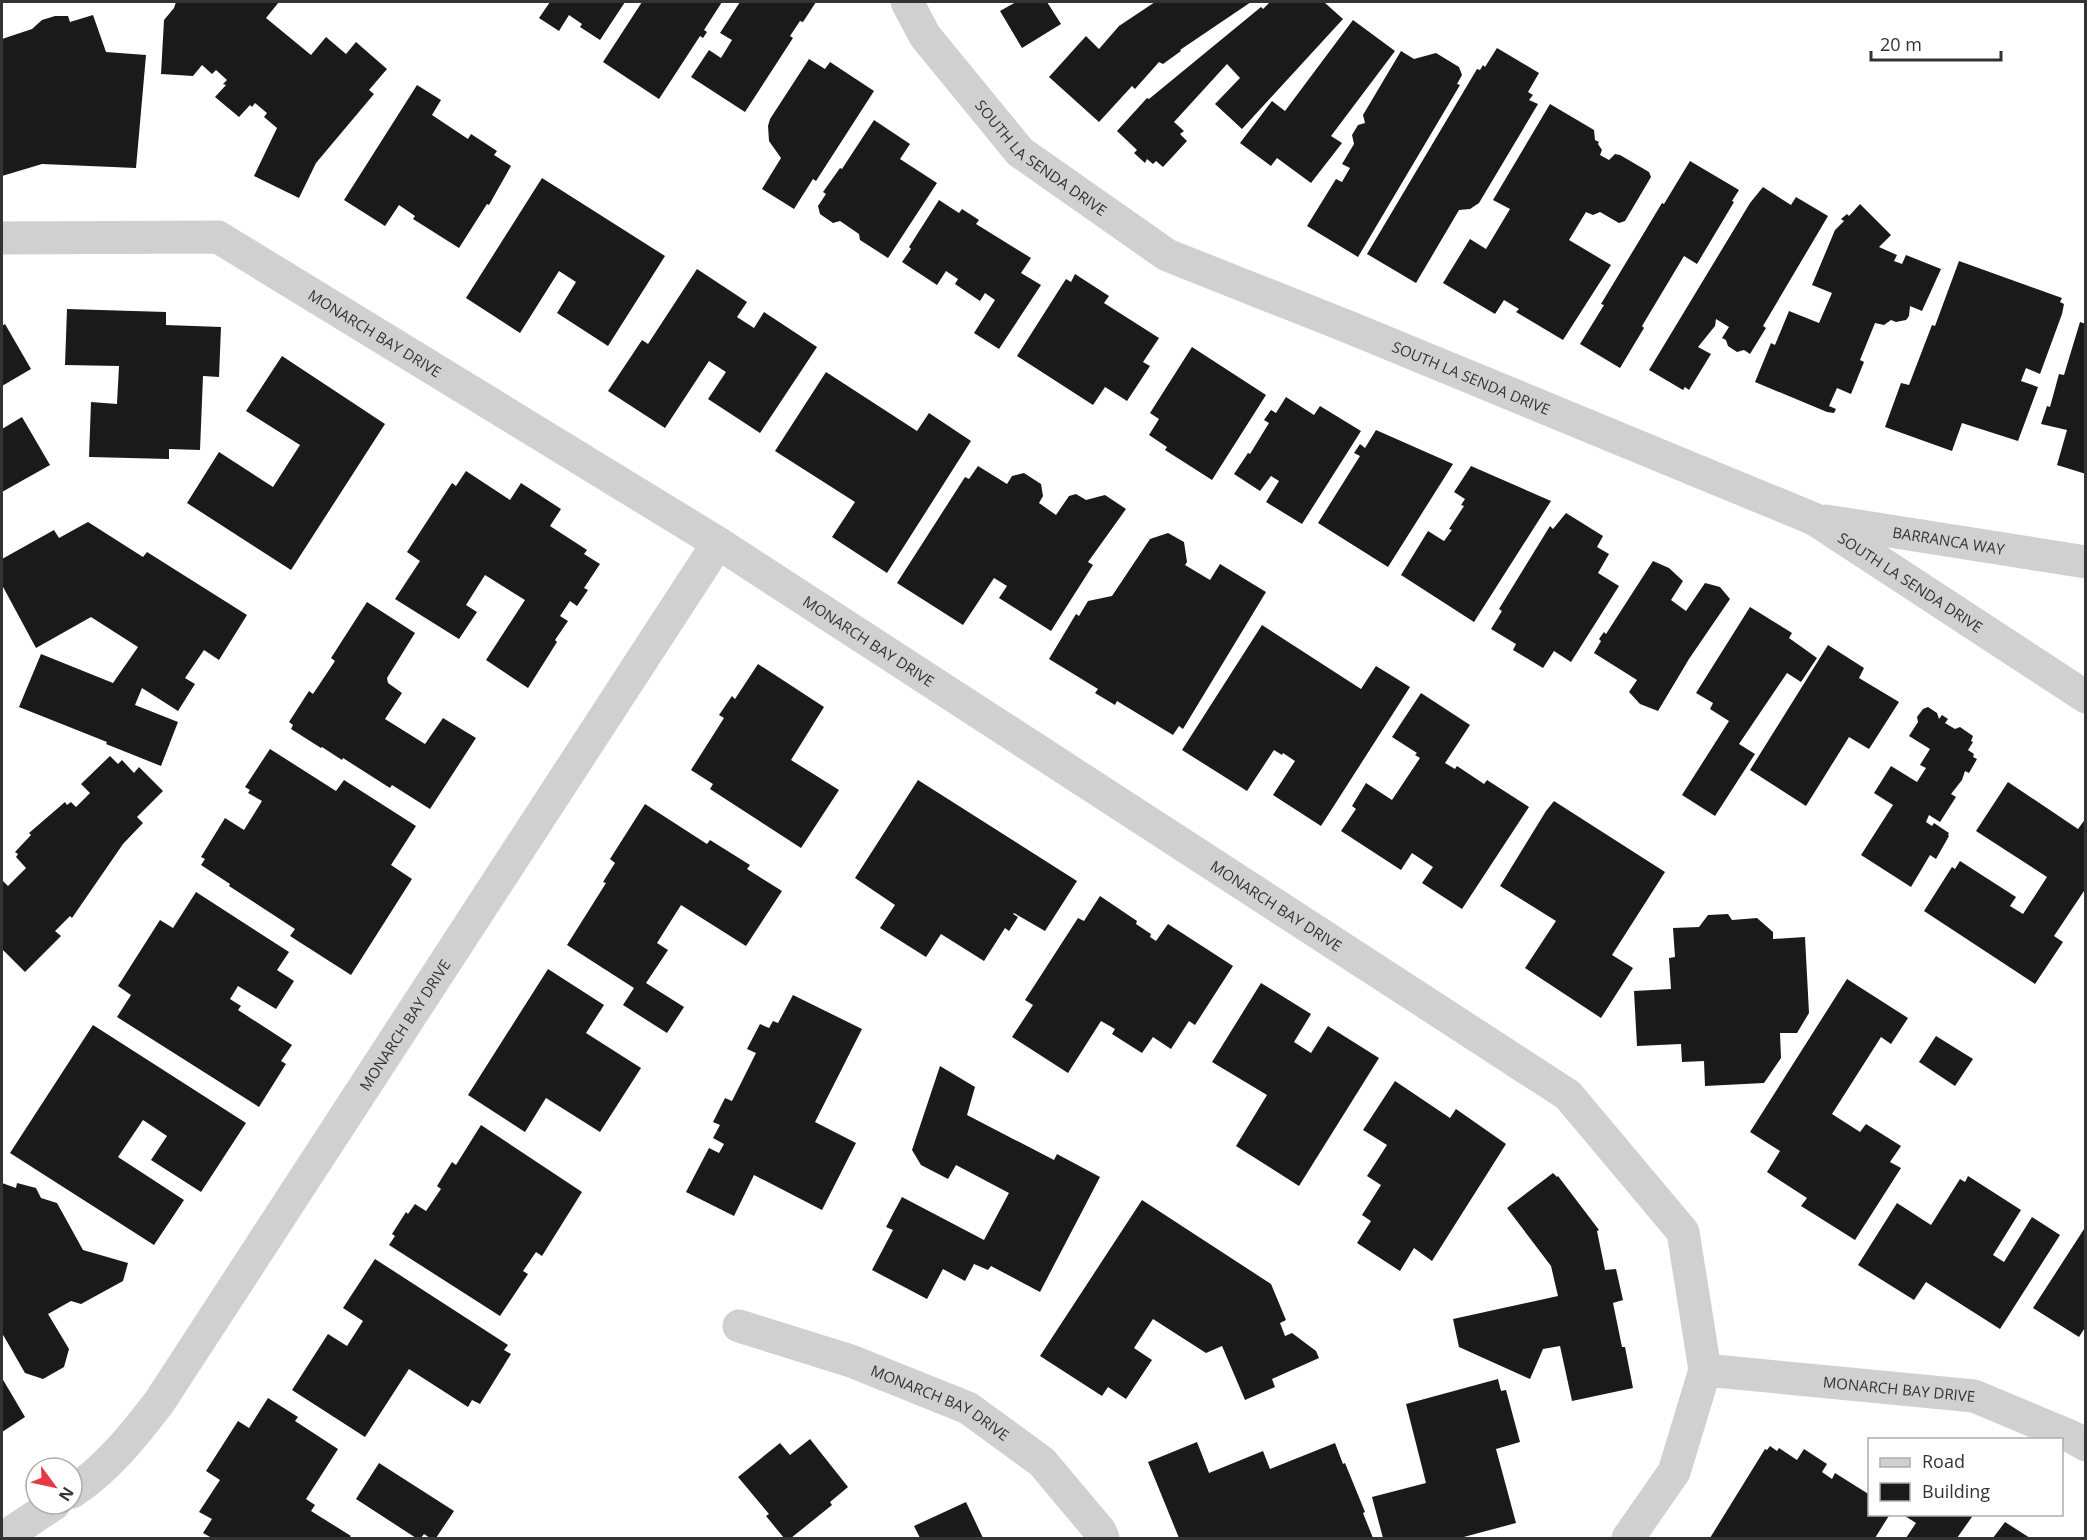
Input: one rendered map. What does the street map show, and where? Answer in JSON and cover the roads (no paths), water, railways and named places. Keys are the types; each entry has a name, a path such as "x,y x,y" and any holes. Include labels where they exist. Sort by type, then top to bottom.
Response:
{"street":[{"name":"SOUTH LA SENDA DRIVE","path":"907,2 925,36 1020,152 1167,255 1351,328 1814,519 2085,697"},
{"name":"MONARCH BAY DRIVE","path":"2,238 218,237 717,543 1568,1095 1683,1232 1705,1370 1674,1472 1628,1539"},
{"name":"BARRANCA WAY","path":"1814,519 2085,562"},
{"name":"MONARCH BAY DRIVE","path":"84,1482 137,1431 160,1401 717,543"},
{"name":"MONARCH BAY DRIVE","path":"739,1326 851,1361 968,1408 1042,1462 1100,1531 1103,1539"},
{"name":"MONARCH BAY DRIVE","path":"1705,1370 1974,1396 2072,1437 2085,1445"},
{"path":"3,1539 37,1516"}]}
